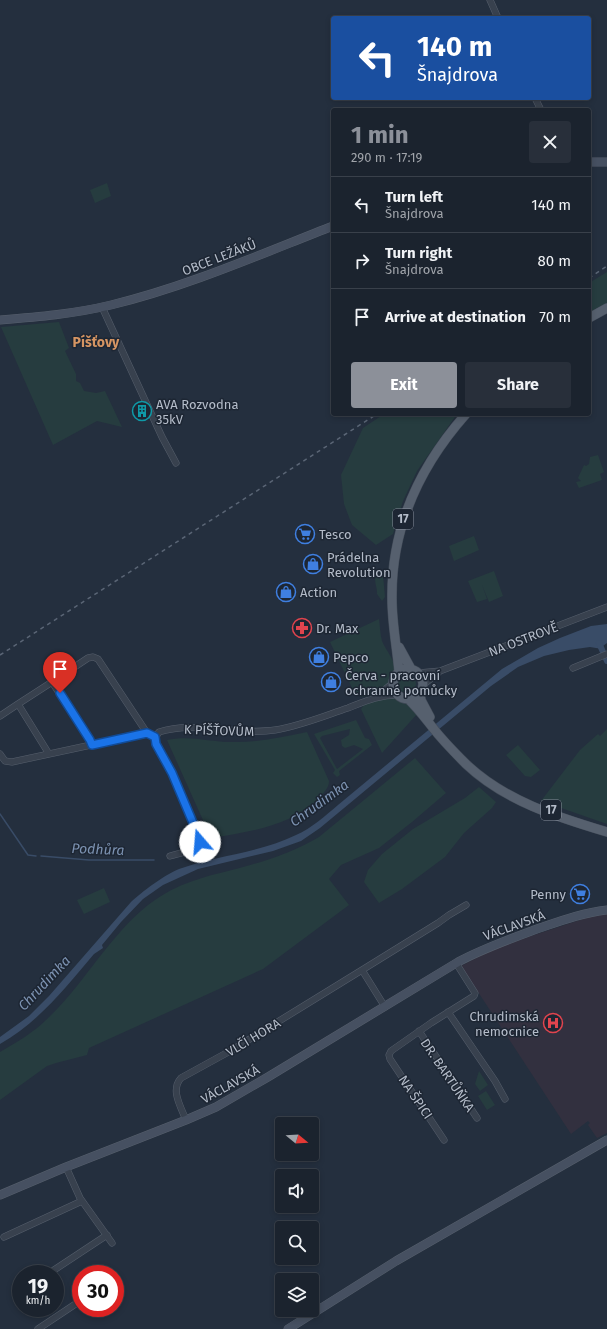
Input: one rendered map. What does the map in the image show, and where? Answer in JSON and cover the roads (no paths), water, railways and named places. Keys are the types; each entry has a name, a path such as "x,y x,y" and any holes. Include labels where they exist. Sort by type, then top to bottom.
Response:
{"main road":[{"path":"591,317 607,308"},
{"name":"17","path":"393,683 398,672 396,640 392,616 392,585 395,552 403,518 426,469 446,438 464,416"},
{"name":"17","path":"396,640 403,657 422,681 421,700 426,716"},
{"path":"398,672 406,669 415,671"},
{"path":"393,683 395,691 398,695"},
{"path":"407,698 412,698 421,689"},
{"name":"17","path":"398,695 407,698 415,705 426,716 442,739 472,769 496,787 530,806 572,822 607,832"},
{"name":"17","path":"496,787 565,815 607,828"}],"street":[{"path":"490,0 497,16"},
{"path":"591,162 607,162"},
{"name":"OBCE LEŽÁKŮ","path":"0,320 56,315 112,305 170,288 331,227"},
{"path":"102,307 159,430 176,463"},
{"name":"NA OSTROVĚ","path":"415,671 440,671 607,607"},
{"path":"573,668 605,655"},
{"path":"0,716 88,658 93,657 98,659 147,733 155,737 156,744 172,773 200,840 196,847 170,856"},
{"name":"NA OSTROVĚ","path":"421,689 440,671"},
{"path":"52,682 92,745"},
{"path":"377,696 393,683"},
{"path":"377,696 398,695"},
{"name":"K PÍŠŤOVŮM","path":"155,737 161,732 187,728 246,732 284,728 314,720 377,696"},
{"path":"18,704 49,754"},
{"path":"0,754 5,761 9,762 147,733"},
{"name":"VLČÍ HORA","path":"186,1120 176,1091 177,1084 181,1078 232,1050 438,923 466,904"},
{"name":"VÁCLAVSKÁ","path":"0,1195 66,1167 186,1120 236,1096 456,963 489,946 566,919 587,913 607,910"},
{"path":"419,1031 475,995 456,963"},
{"path":"362,970 385,1007"},
{"path":"448,1012 495,1081 506,1100"},
{"name":"NA ŠPICI","path":"419,1031 389,1054 390,1059 444,1140"},
{"name":"DR. BARTŮŇKA","path":"419,1031 477,1118"},
{"path":"288,1329 396,1260 607,1140"},
{"path":"66,1167 82,1201 112,1243"},
{"path":"4,1237 82,1201"},
{"path":"62,1265 107,1235"},
{"path":"38,1329 72,1306"}],"water":[{"path":"607,624 607,643 602,649 590,647 569,650 544,656 518,667 491,686 320,828 301,841 273,851 198,869 163,885 143,899 121,922 102,945 103,948 94,954 39,1015 0,1044 0,1037 29,1016 49,996 131,902 141,893 167,875 193,864 267,846 302,832 323,817 502,669 538,648 560,638 591,626"}],"waterway":[{"path":"599,643 607,661"},
{"name":"Podhůra","path":"0,814 28,855 36,856"},
{"name":"Podhůra","path":"41,856 89,860 154,860"}],"railway":[{"path":"591,277 607,266"},
{"path":"0,655 374,416"}],"place":[{"name":"AVA Rozvodna 35kV","path":"142,411"},
{"name":"Tesco","path":"305,534"},
{"name":"Prádelna Revolution","path":"313,564"},
{"name":"Action","path":"286,592"},
{"name":"Dr. Max","path":"302,628"},
{"name":"Pepco","path":"319,657"},
{"name":"Červa - pracovní ochranné pomůcky","path":"331,682"},
{"name":"Penny","path":"580,894"},
{"name":"Chrudimská nemocnice","path":"553,1023"}],"district":[{"name":"Píšťovy","path":"96,342"}],"water label":[{"name":"Chrudimka","path":"319,803"},
{"name":"Chrudimka","path":"44,983"}]}
